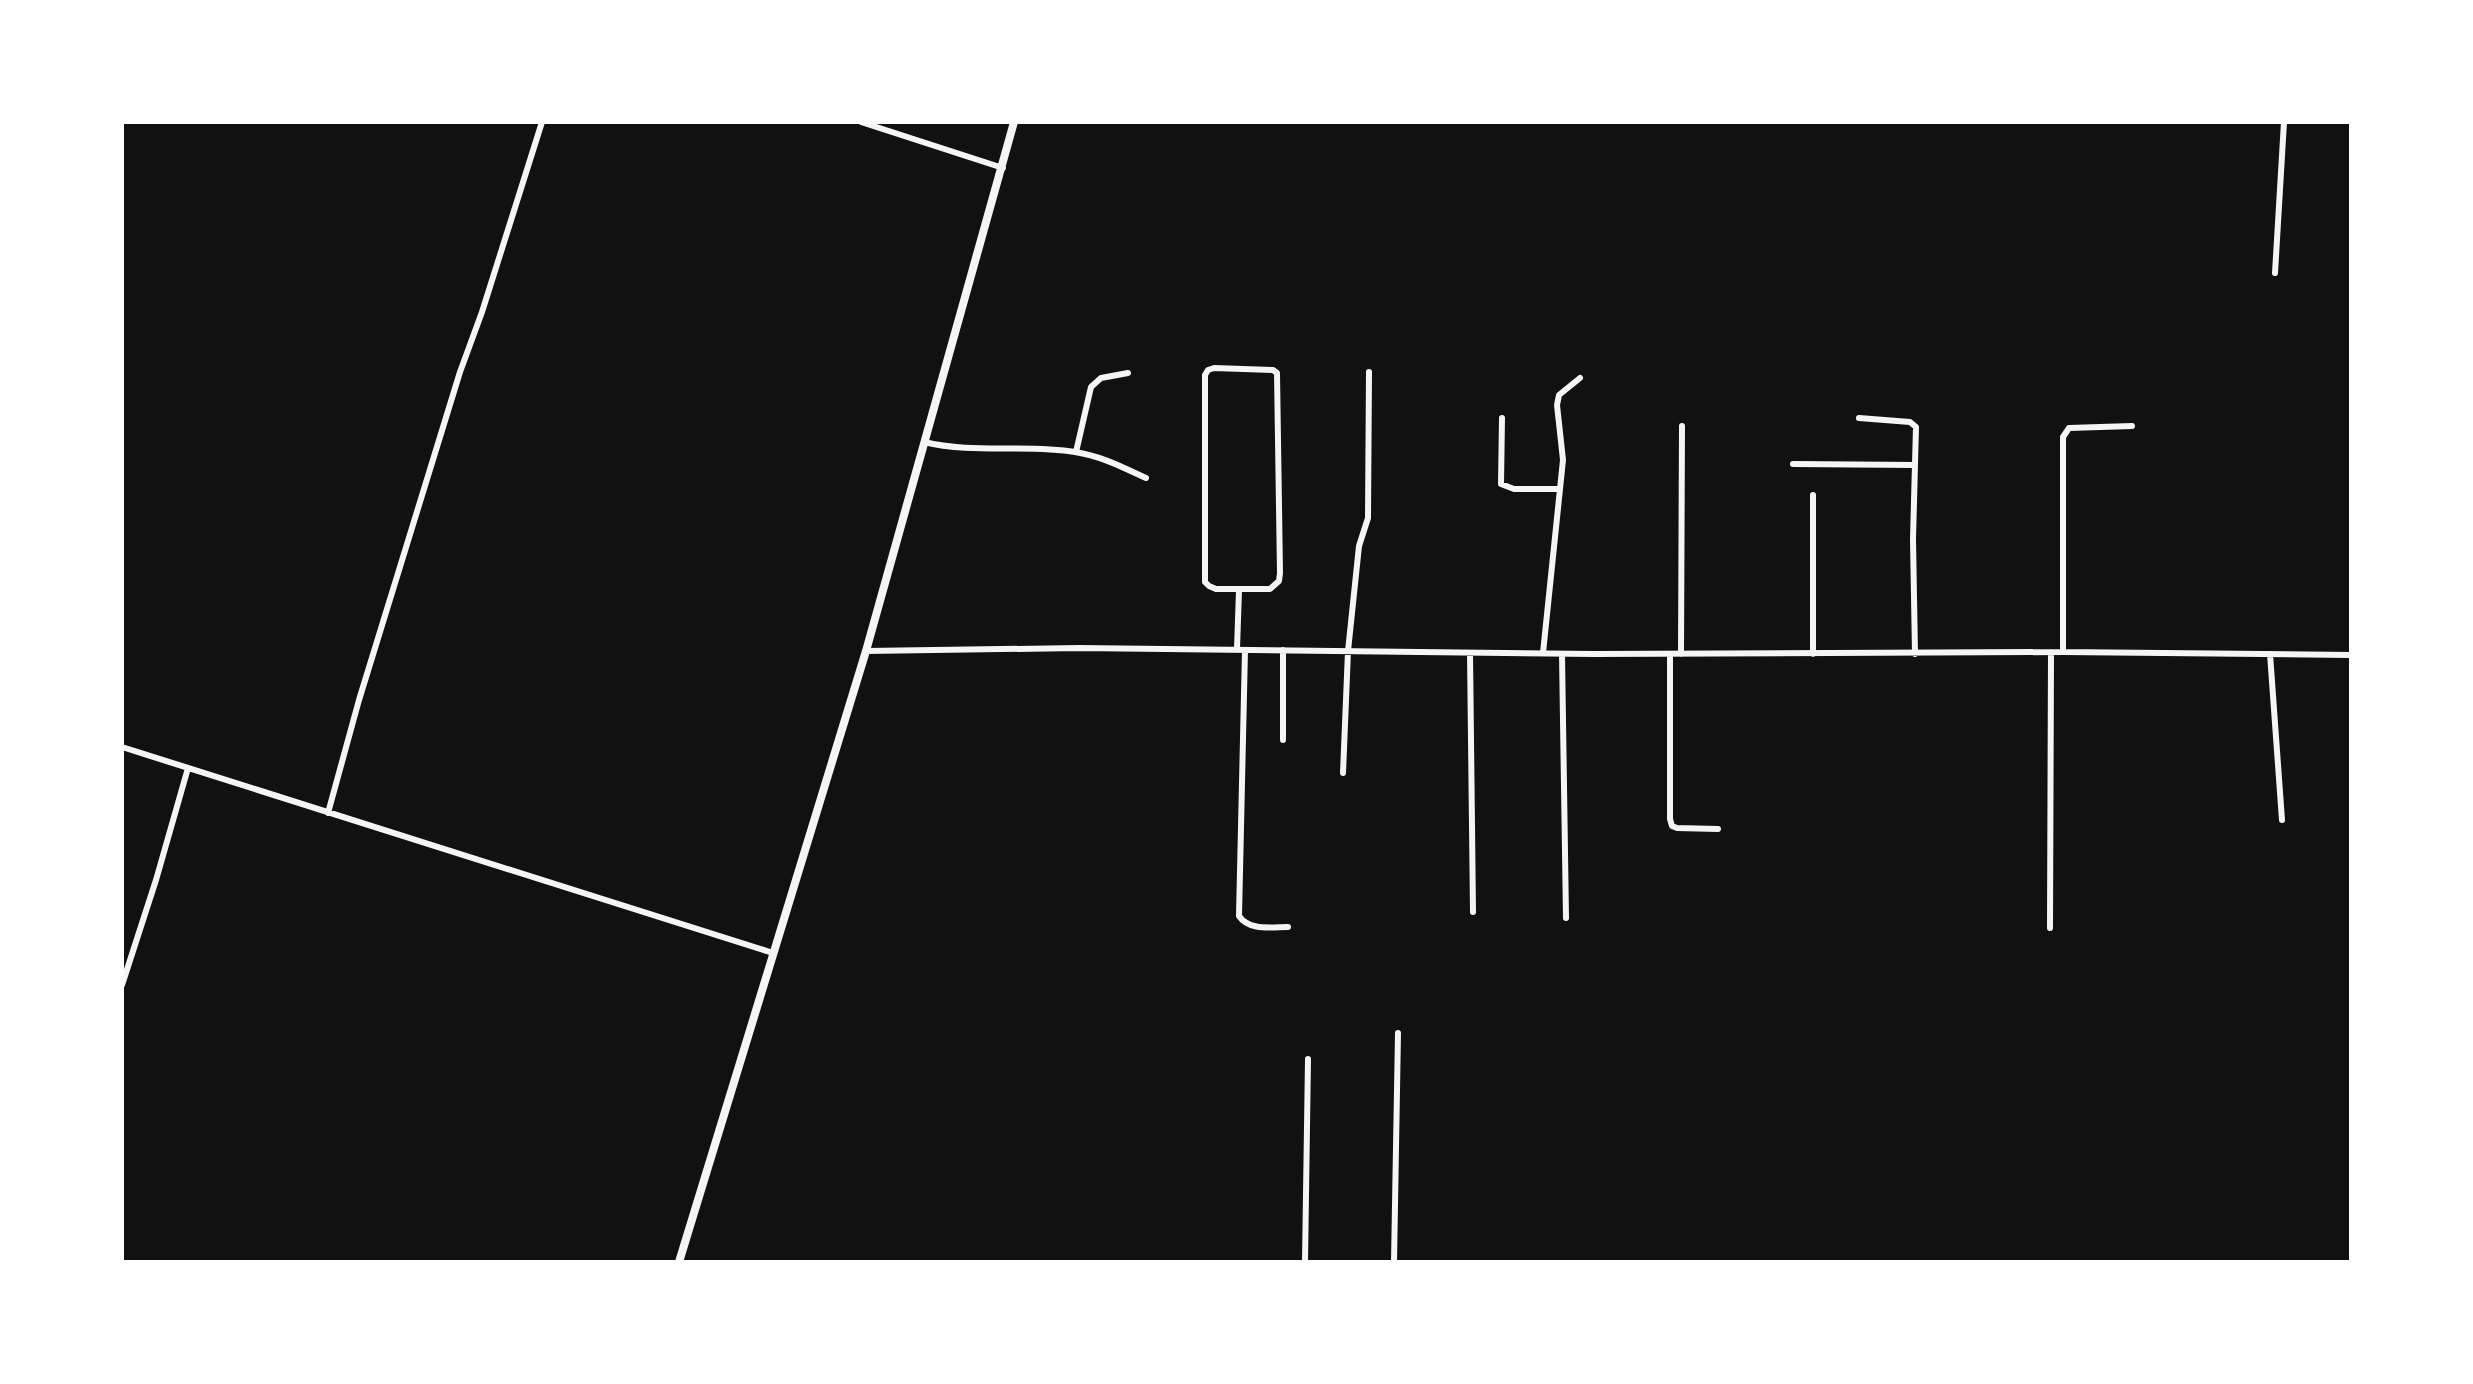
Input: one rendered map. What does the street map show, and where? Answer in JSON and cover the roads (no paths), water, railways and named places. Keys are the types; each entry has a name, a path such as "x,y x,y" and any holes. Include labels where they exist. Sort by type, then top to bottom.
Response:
{"main road":[{"path":"679,1262 866,651 1014,122"}],"street":[{"path":"328,813 359,700 460,372 542,122"},
{"path":"861,122 1003,168"},
{"path":"2275,273 2284,122"},
{"path":"1214,368 1273,370 1279,379 1279,581 1270,589 1239,590 1216,589 1205,582 1205,375 1214,368"},
{"path":"1343,773 1348,651 1359,546 1368,518 1369,372"},
{"path":"1076,452 1091,387 1101,378 1128,373"},
{"path":"1543,653 1563,460 1557,405 1559,395 1580,378"},
{"path":"1502,418 1501,484 1514,489 1560,489"},
{"path":"1859,418 1914,424 1915,654"},
{"path":"1681,654 1682,426"},
{"path":"2063,652 2063,437 2069,428 2132,426"},
{"path":"924,442 948,448 1076,452 1102,458 1146,478"},
{"path":"1793,464 1914,465"},
{"path":"1813,495 1813,654"},
{"path":"1239,590 1239,916 1242,922 1254,927 1288,927"},
{"path":"866,651 1079,648 1562,654 2063,652 2351,655"},
{"path":"1283,650 1283,740"},
{"path":"1470,653 1473,912"},
{"path":"2050,928 2051,653"},
{"path":"1562,654 1566,918"},
{"path":"1670,654 1670,819 1672,826 1677,828 1718,829"},
{"path":"2270,654 2282,820"},
{"path":"122,747 773,953"},
{"path":"122,985 188,768"},
{"path":"1394,1262 1398,1033"},
{"path":"1305,1262 1308,1059"}]}
